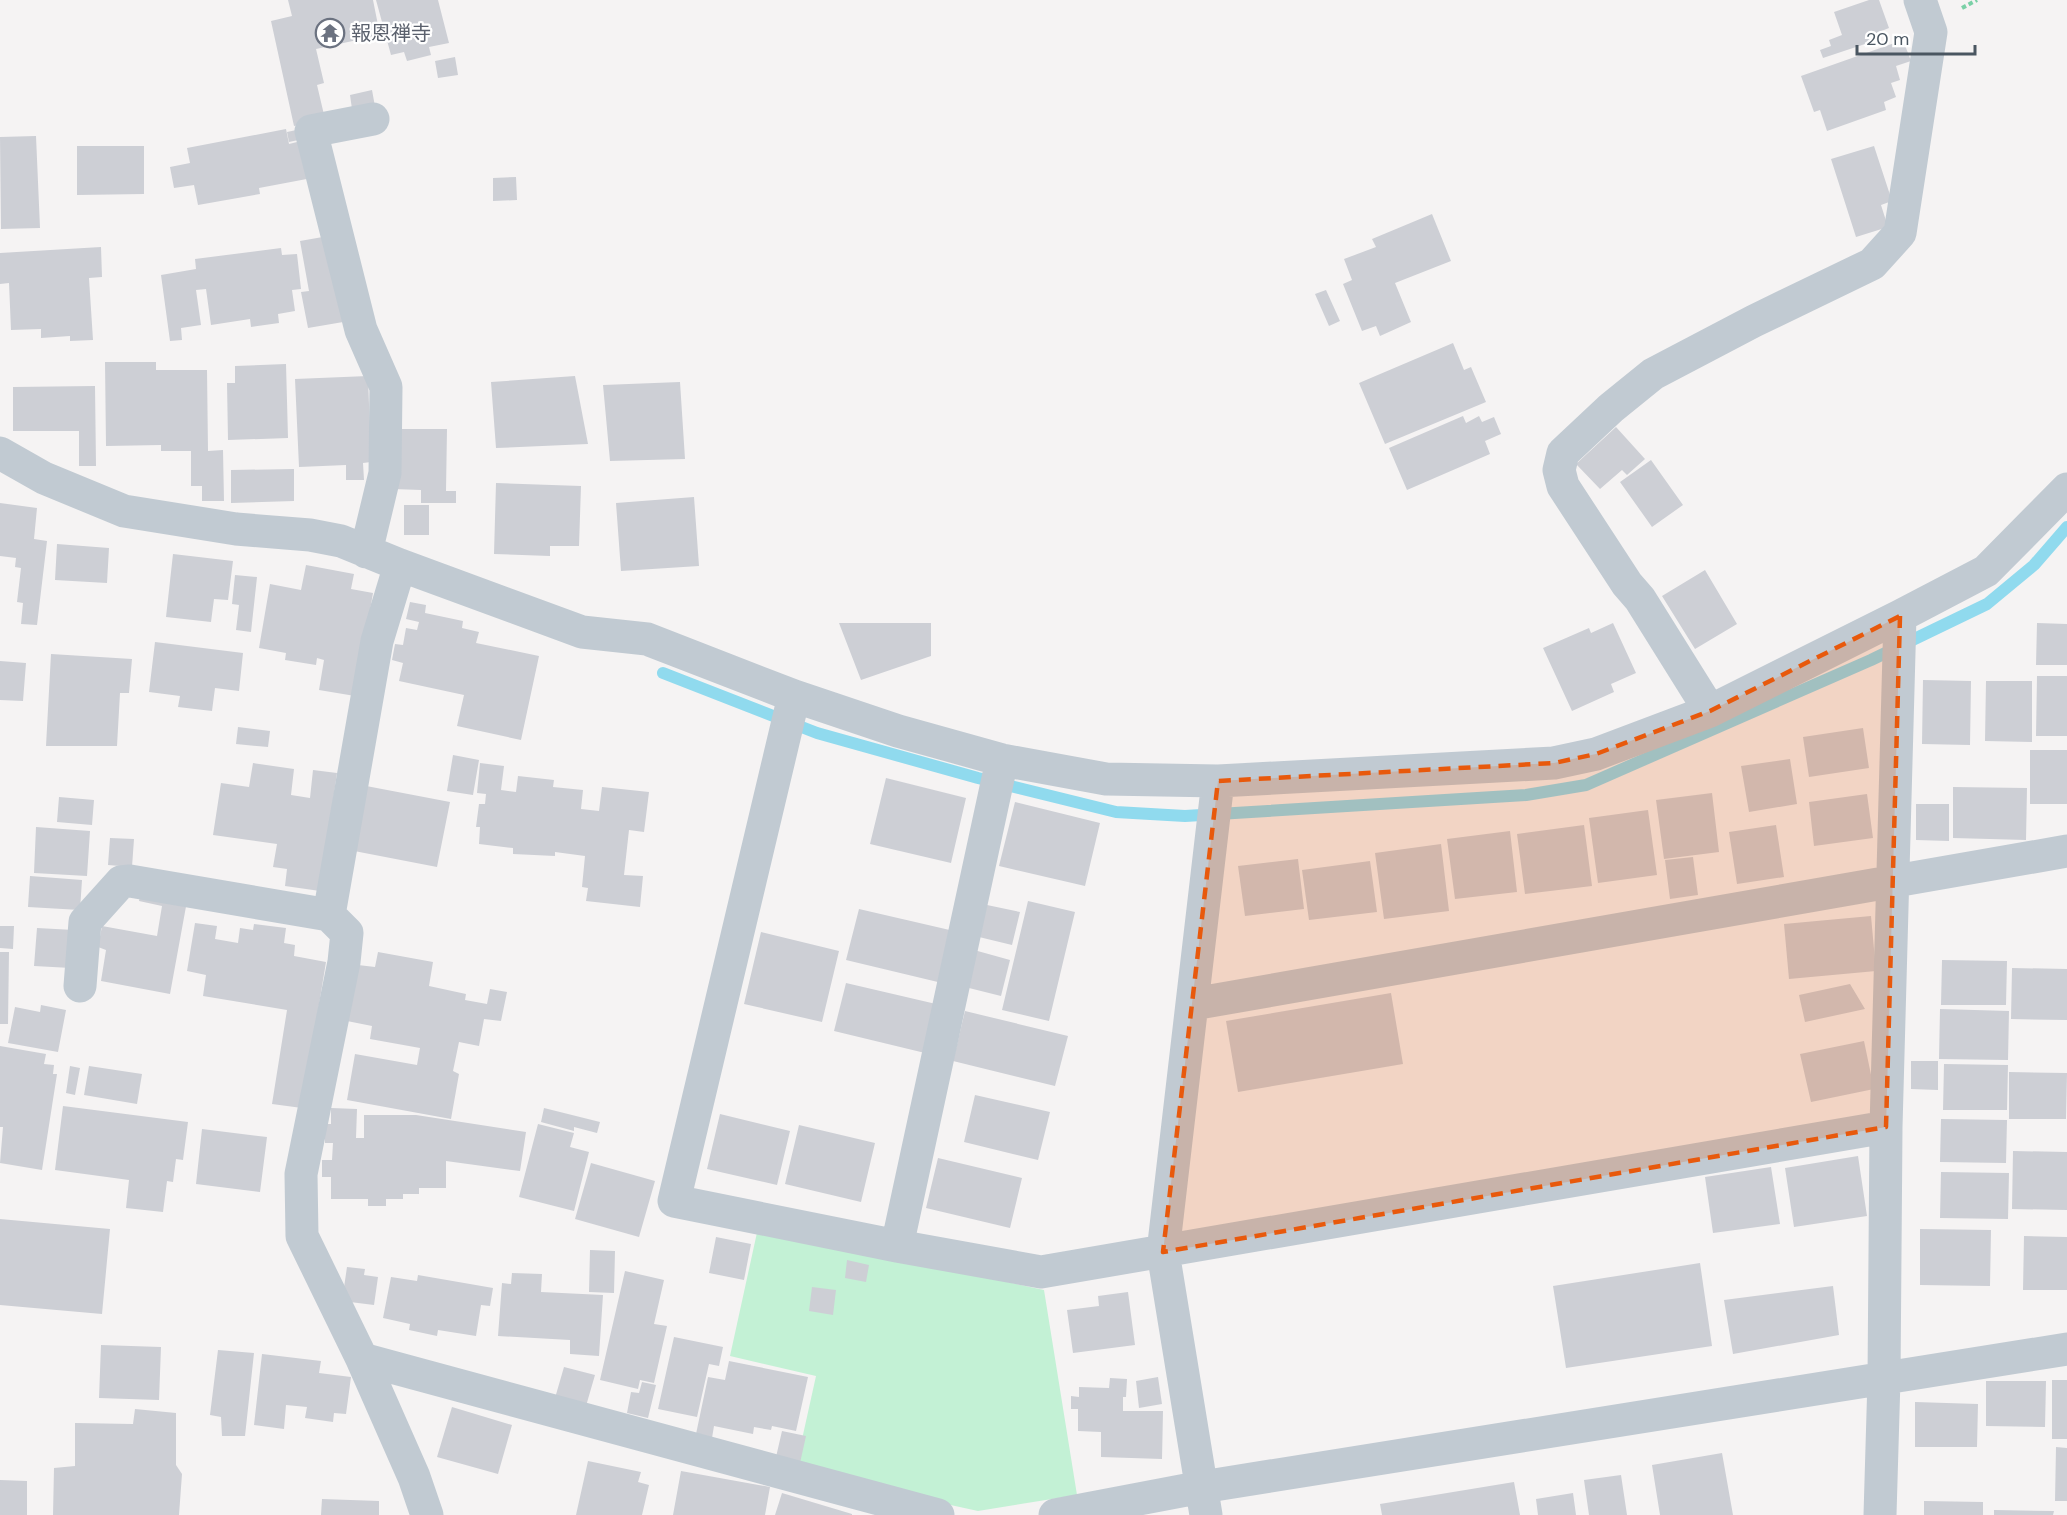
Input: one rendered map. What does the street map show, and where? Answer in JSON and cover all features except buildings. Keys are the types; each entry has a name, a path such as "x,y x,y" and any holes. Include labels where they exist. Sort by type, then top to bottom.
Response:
{"street":[{"path":"1710,711 1640,599 1627,584 1563,486 1559,470 1563,453 1611,408 1653,374 1754,321 1872,264 1900,233 1931,32 1920,0"},
{"path":"366,552 385,473 386,387 362,330 311,131 373,119"},
{"path":"0,453 44,478 124,511 237,529 309,535 341,541 582,632 647,639 790,715 898,731 999,774 1106,779 1216,805 1554,763 1596,754 1900,637 1986,571 2067,489"},
{"path":"329,915 377,641 400,565"},
{"path":"1880,1515 1884,1379 1886,1127 1900,637"},
{"path":"790,715 674,1201 897,1246 1041,1272 1886,1127"},
{"path":"897,1246 999,774"},
{"path":"1204,1501 1163,1252 1216,805"},
{"path":"1193,1004 2067,850"},
{"path":"80,986 85,922 121,882 130,881 329,915 347,933 344,962 301,1174 302,1236 362,1359 414,1477 428,1515"},
{"path":"1055,1515 1204,1501 1884,1379 2067,1349"},
{"path":"362,1359 938,1515"}],"highlighted area":[{"path":"1900,616 1886,1127 1163,1252 1218,781 1554,763 1596,754 1710,711"}],"green space":[{"path":"758,1228 1044,1290 1077,1495 978,1511 795,1471 816,1376 730,1356"}],"waterway":[{"path":"663,673 817,733 978,778 1116,812 1185,816 1526,795 1586,785 1871,660 1987,604 2034,565 2067,527"}],"place":[{"name":"報恩禅寺","path":"330,33"}]}
